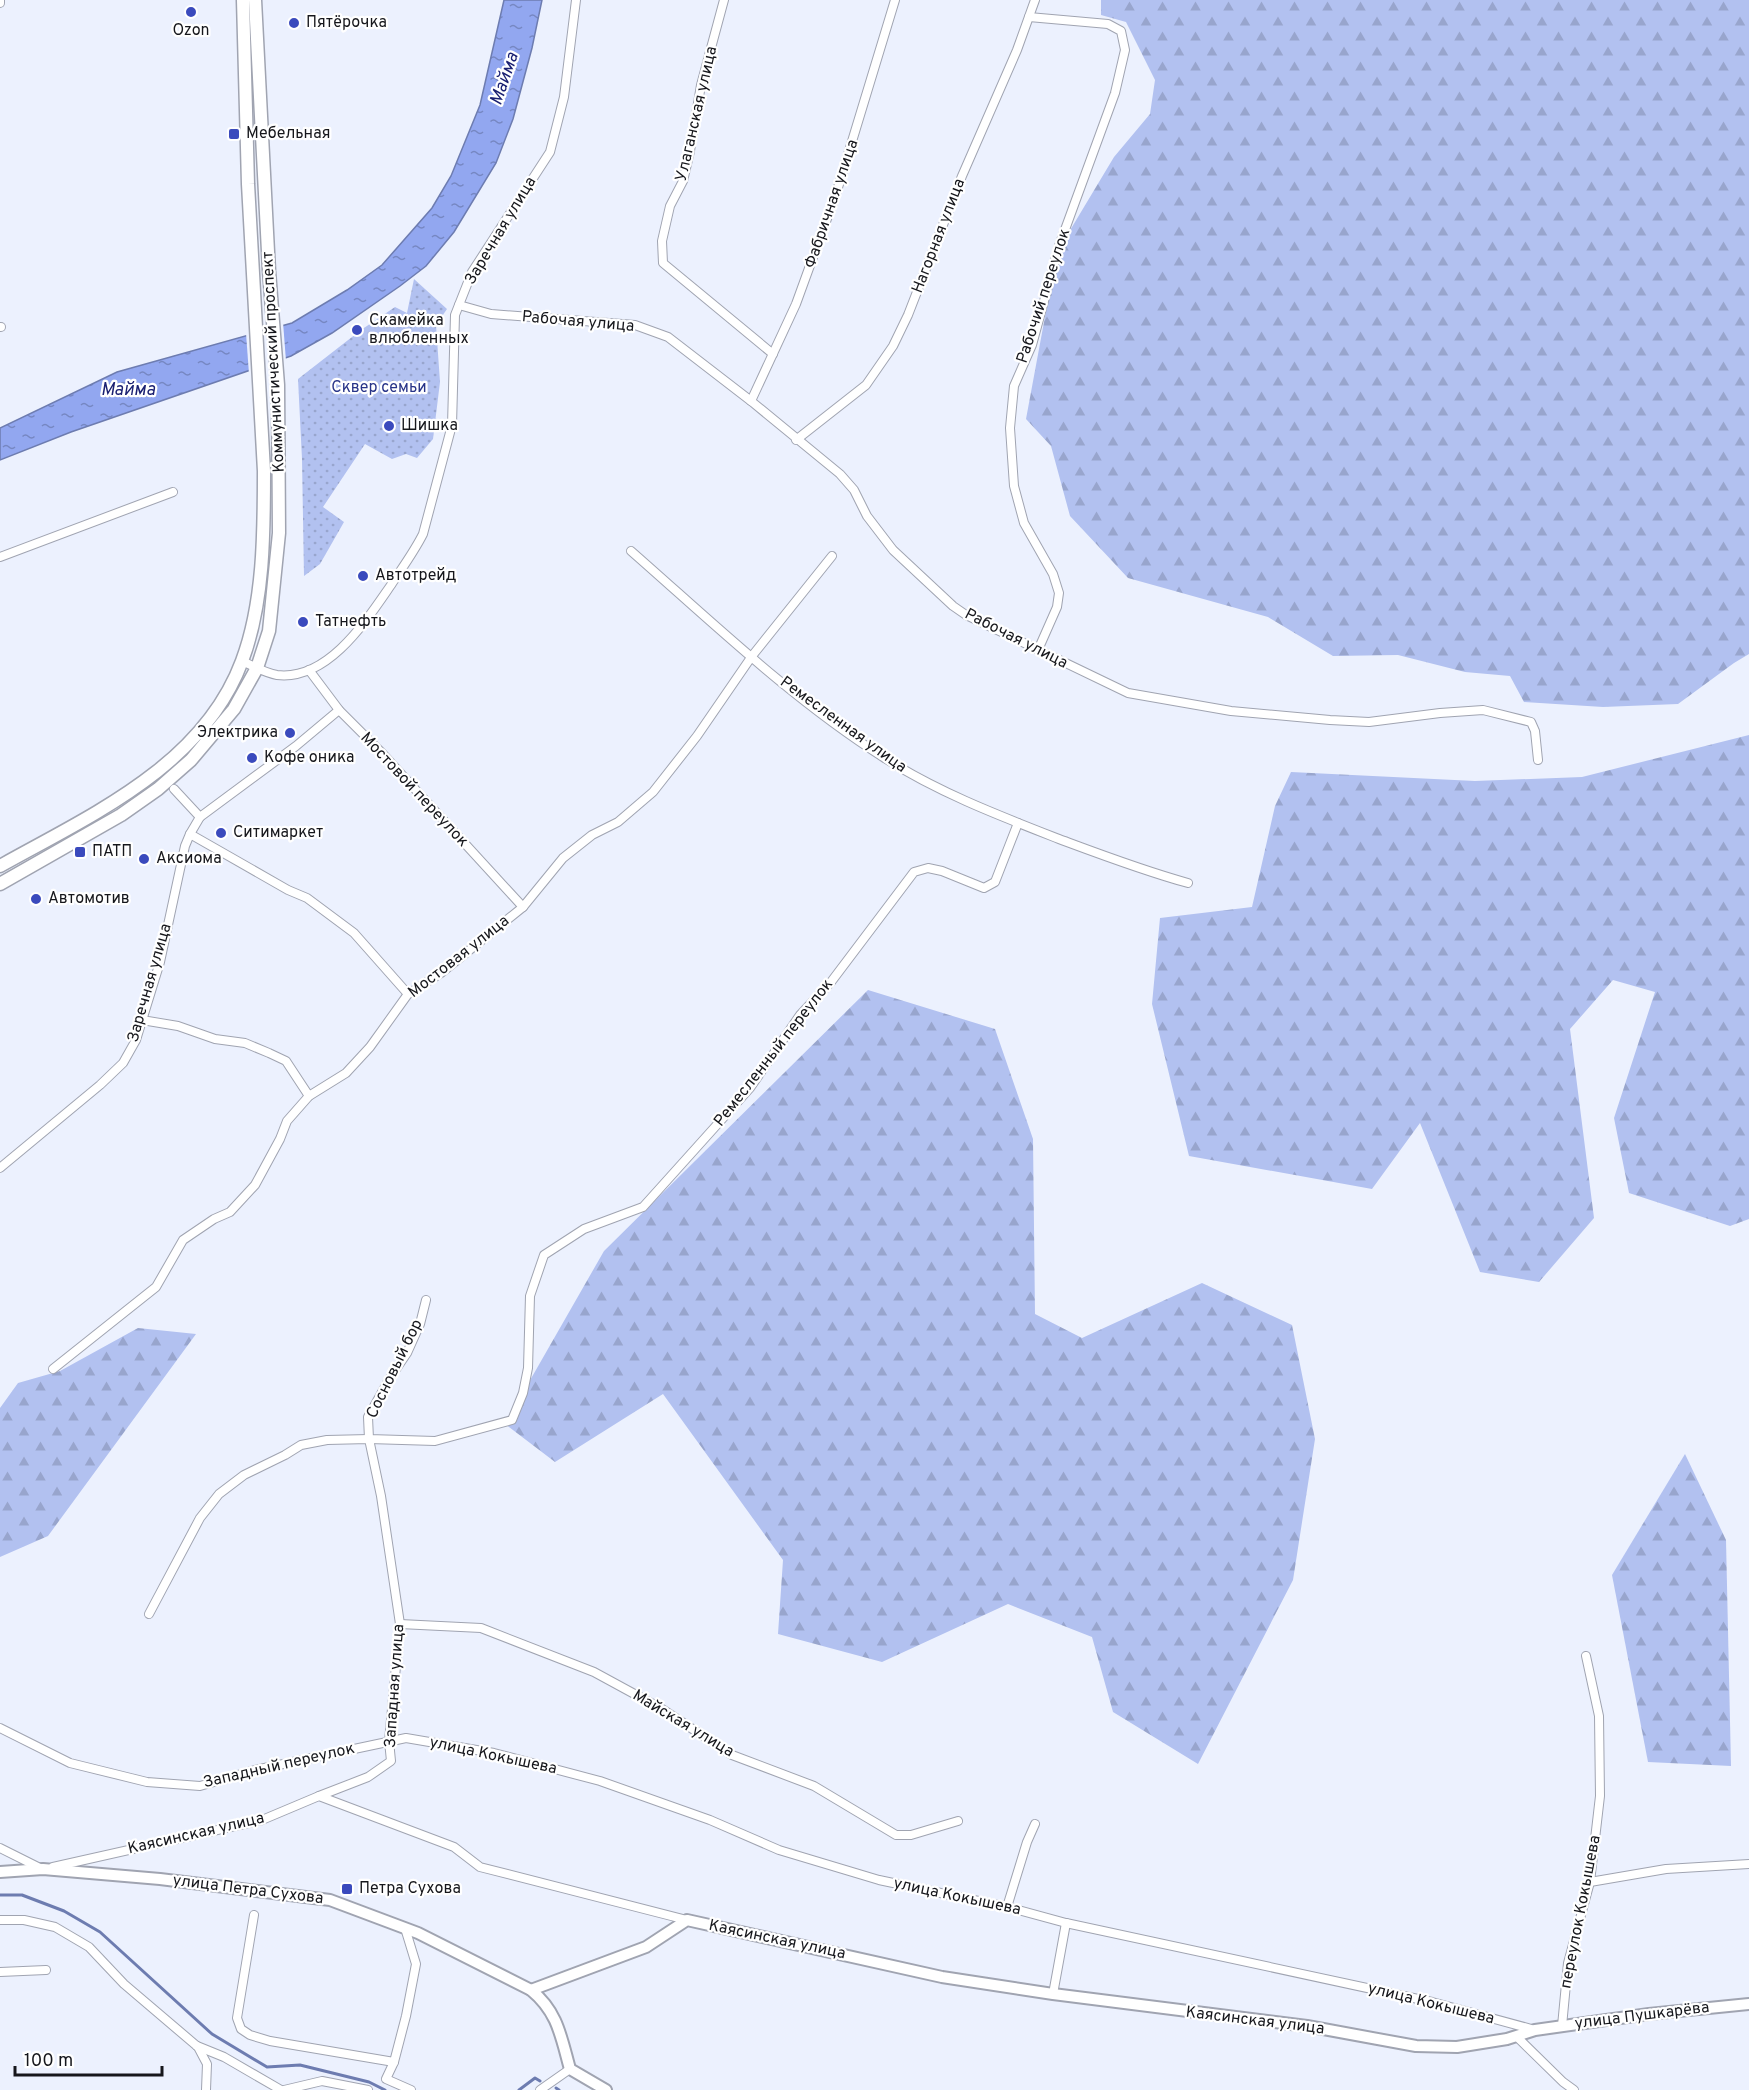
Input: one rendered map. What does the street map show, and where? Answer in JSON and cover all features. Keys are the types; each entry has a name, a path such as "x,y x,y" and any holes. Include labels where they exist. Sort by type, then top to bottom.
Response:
{"main road":[{"name":"Коммунистический проспект","path":"0,866 98,811 160,769 199,731 218,706 242,661 253,626 260,574 264,471 252,275 243,0"},
{"name":"Коммунистический проспект","path":"0,884 121,815 158,789 191,760 234,709 257,668 269,631 279,533 278,385 269,271 255,0"}],"street":[{"name":"Заречная улица","path":"309,670 335,654 353,635 376,607 417,547 423,534 452,425 455,315 472,272 550,152 564,97 576,0"},
{"name":"Улаганская улица","path":"724,0 700,85 683,181 670,206 662,241 663,263 773,354"},
{"name":"Фабричная улица","path":"751,401 796,304 837,194 895,0"},
{"name":"Нагорная улица","path":"796,440 866,385 893,346 908,315 958,186 1017,50 1025,22 1035,0"},
{"name":"Рабочий переулок","path":"1029,17 1108,24 1121,31 1125,50 1115,93 1059,246 1032,345 1014,386 1010,428 1014,486 1024,523 1053,574 1059,593 1057,607 1038,650"},
{"name":"Рабочая улица","path":"459,305 491,314 635,325 668,337 840,474 854,490 867,516 893,550 953,606 966,615 1128,693 1231,711 1369,722 1483,710 1531,722 1535,731 1538,760"},
{"path":"0,557 173,492"},
{"name":"Ремесленная улица","path":"631,551 796,695 883,758 924,781 1018,823 1150,873 1188,883"},
{"name":"Мостовая улица","path":"53,1369 156,1287 183,1240 214,1219 230,1212 255,1185 288,1120 309,1096 346,1073 370,1047 408,994 441,973 523,906 563,858 592,835 618,822 653,792 697,736 752,656 832,556"},
{"path":"242,661 276,675 309,670"},
{"name":"Мостовой переулок","path":"309,670 339,710 523,906"},
{"path":"174,789 200,817 296,746 339,710"},
{"name":"Заречная улица","path":"0,1168 123,1063 136,1040 159,962 178,874 190,834 200,817"},
{"name":"Ремесленный переулок","path":"369,1439 435,1442 512,1420 523,1393 528,1368 530,1296 544,1256 584,1229 643,1207 750,1088 800,1015 831,982 914,872 928,868 942,871 984,888 995,882 1018,823"},
{"path":"190,834 307,898 354,933 408,994"},
{"path":"142,1020 178,1026 215,1039 245,1043 269,1053 286,1061 309,1096"},
{"name":"Сосновый бор","path":"381,1496 369,1439 368,1417 407,1353 420,1324 426,1300"},
{"name":"Сосновый бор","path":"149,1614 200,1518 219,1494 244,1475 301,1445 327,1440 369,1439"},
{"name":"Западная улица","path":"319,1796 368,1777 391,1761 389,1741 400,1624 381,1496"},
{"name":"Майская улица","path":"400,1624 481,1628 594,1672 662,1709 732,1755 814,1786 896,1835 911,1835 958,1821"},
{"name":"переулок Кокышева","path":"1562,2026 1568,1963 1590,1882 1600,1796 1599,1716 1586,1656"},
{"name":"Западный переулок","path":"0,1728 70,1762 147,1782 200,1786 255,1770 389,1741"},
{"name":"улица Кокышева","path":"389,1741 406,1738 494,1753 600,1781 710,1820 779,1850 879,1880 1432,2002 1534,2030"},
{"name":"Каясинская улица","path":"43,1869 262,1820 319,1796 454,1847 480,1867 687,1920 942,1977 1053,1994 1307,2026 1416,2046 1457,2047 1507,2039 1534,2030"},
{"path":"1007,1907 1027,1842 1035,1824"},
{"path":"0,1848 43,1869"},
{"path":"1590,1882 1666,1869 1749,1864"},
{"name":"улица Петра Сухова","path":"0,1872 43,1869 160,1879 330,1900 418,1933 531,1990 543,2000 555,2016 570,2069"},
{"path":"255,1915 237,2018 241,2029 250,2035 270,2041 394,2062"},
{"path":"0,1920 24,1920 55,1927 89,1947 124,1984 196,2045 224,2057 283,2090 322,2081 368,2090"},
{"path":"531,1990 646,1947 687,1920"},
{"path":"1053,1994 1066,1923"},
{"path":"405,1928 416,1964 406,2016 394,2062 386,2079 411,2090"},
{"path":"0,1972 46,1970"},
{"name":"улица Пушкарёва","path":"1534,2030 1649,2014 1749,2004"},
{"path":"1516,2036 1574,2090"},
{"path":"196,2045 207,2064 206,2090"},
{"path":"540,2090 570,2069 606,2090"}],"green space":[{"path":"1101,0 1749,0 1749,654 1678,704 1603,707 1524,702 1510,676 1465,672 1398,655 1333,656 1268,617 1128,578 1070,516 1051,446 1026,419 1057,252 1114,157 1150,114 1155,80 1126,22 1101,15"},
{"name":"Сквер семьи","path":"414,279 447,309 436,325 440,382 433,439 417,458 406,454 392,459 365,444 323,507 344,522 320,564 304,576 298,379 395,307 407,313"},
{"path":"1749,735 1749,1219 1730,1226 1629,1193 1614,1118 1655,992 1613,980 1570,1029 1594,1218 1539,1282 1480,1272 1420,1123 1372,1189 1189,1156 1152,1004 1160,918 1252,907 1275,806 1291,772 1475,781 1582,777"},
{"path":"868,990 995,1029 1033,1139 1035,1314 1082,1338 1202,1283 1292,1325 1315,1439 1293,1580 1198,1764 1113,1712 1092,1637 1008,1604 882,1662 778,1634 783,1560 663,1394 555,1462 505,1424 604,1251"},
{"path":"138,1328 196,1334 48,1536 0,1557 0,1408 18,1383 60,1371"},
{"path":"1685,1454 1726,1540 1731,1766 1648,1762 1612,1575"}],"water":[{"name":"Майма","path":"504,0 542,0 513,119 496,163 454,232 426,266 332,333 291,356 71,432 0,460 0,428 117,372 292,323 347,290 382,265 432,208 451,176 480,105"}],"pier":[{"path":"283,322 286,361 249,374 246,333"}],"waterway":[{"path":"0,1895 22,1895 64,1911 100,1932 212,2034 267,2067 300,2065 369,2082 385,2090"},
{"path":"519,2090 535,2078 540,2081"}],"place":[{"name":"Ozon","path":"191,12"},
{"name":"Пятёрочка","path":"294,23"},
{"name":"Мебельная","path":"234,134"},
{"name":"Скамейка влюбленных","path":"357,330"},
{"name":"Шишка","path":"389,426"},
{"name":"Автотрейд","path":"363,576"},
{"name":"Татнефть","path":"303,622"},
{"name":"Электрика","path":"290,733"},
{"name":"Кофе оника","path":"252,758"},
{"name":"Ситимаркет","path":"221,833"},
{"name":"ПАТП","path":"80,852"},
{"name":"Аксиома","path":"144,859"},
{"name":"Автомотив","path":"36,899"},
{"name":"Петра Сухова","path":"347,1889"}]}
